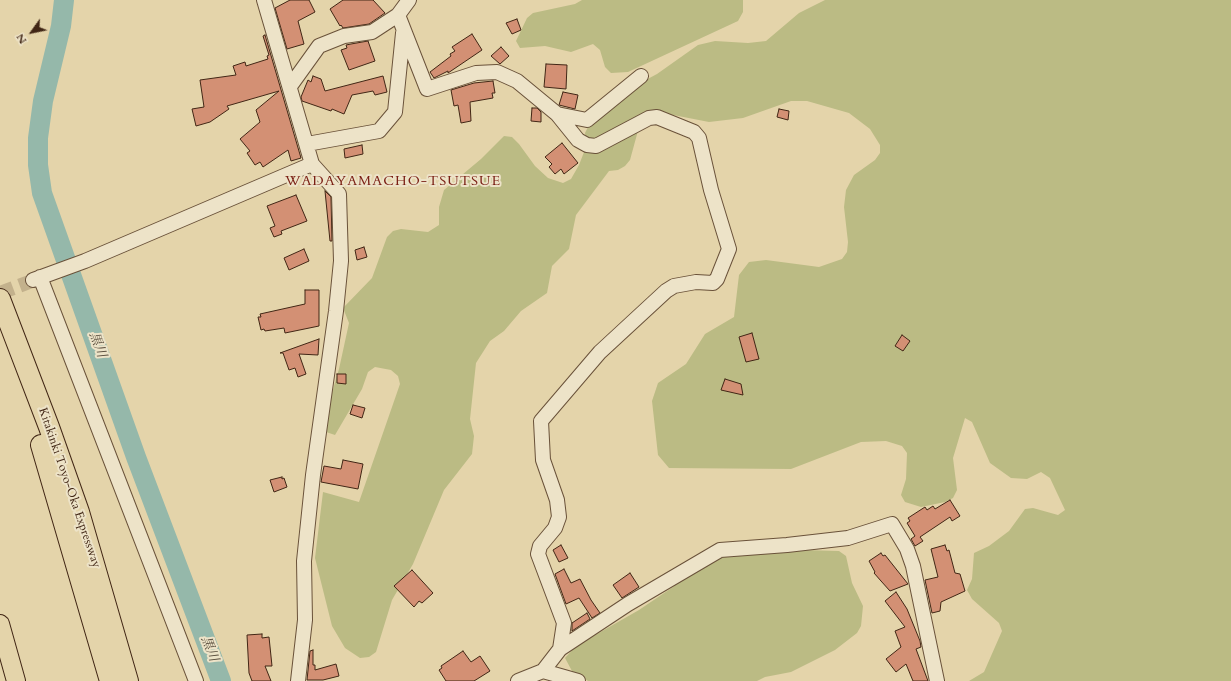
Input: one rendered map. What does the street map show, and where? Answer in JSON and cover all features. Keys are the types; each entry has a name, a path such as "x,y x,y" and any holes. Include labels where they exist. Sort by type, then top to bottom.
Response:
{"highway":[{"name":"Kitakinki Toyo-Oka Expressway","path":"0,299 49,427 79,512 128,681"},
{"name":"Kitakinki Toyo-Oka Expressway","path":"0,314 64,520 110,681"}],"main road":[{"path":"0,624 16,681"}],"street":[{"path":"264,0 312,164 339,194 341,261 336,311 313,475 304,561 305,620 298,681"},
{"path":"290,85 319,46 344,36 372,32 398,15 409,0"},
{"path":"398,15 427,89 476,73 497,72 517,81 557,114 578,140 588,146 596,146 649,118 657,116 694,132 699,138 711,190 729,249 717,279 713,283 696,282 674,286 666,291 600,352 541,421 543,460 557,500 559,517 555,528 540,546 538,554 564,623 560,649"},
{"path":"307,144 379,131 395,112 403,31"},
{"path":"557,114 587,120 641,76"},
{"path":"196,681 36,279 85,261 312,164"},
{"path":"518,681 543,671 560,649 628,604 720,550 787,545 848,538 892,524 907,549 913,566 937,681"},
{"path":"543,671 578,681"}],"green space":[{"path":"582,0 743,0 743,12 738,21 628,72 611,73 605,67 600,50 593,44 571,52 545,46 520,48 516,41 527,18 533,13 575,4"},
{"path":"825,0 1231,0 1231,681 969,681 984,672 1002,631 999,623 972,599 967,590 972,579 974,553 989,546 1009,531 1025,509 1033,508 1058,515 1065,510 1050,478 1041,472 1027,479 1011,478 990,463 972,422 965,418 953,458 957,490 953,498 945,502 921,507 905,502 901,495 906,479 907,453 902,446 886,441 861,442 791,469 669,468 658,455 652,401 658,383 686,364 705,334 734,317 739,275 749,262 766,260 819,267 842,259 847,252 848,242 844,207 846,190 854,175 875,160 880,153 880,145 870,129 849,113 807,101 791,101 743,118 709,122 658,112 639,127 630,160 625,166 618,170 609,171 576,215 569,249 552,266 547,293 521,311 504,331 490,341 476,363 470,419 474,436 472,454 444,490 413,564 392,600 376,652 369,657 360,658 345,648 332,626 315,558 323,492 359,502 400,384 398,376 391,370 375,367 368,372 362,389 335,435 326,432 323,423 339,369 349,323 343,308 372,278 387,237 393,231 401,229 428,232 439,225 439,207 444,190 481,159 504,136 512,137 535,166 548,178 563,183 571,179 579,165 586,147 585,133 589,125 627,90 657,74 698,45 715,41 748,43 766,41 799,13"},
{"path":"768,549 839,551 846,556 852,583 863,606 861,626 857,633 835,650 791,672 765,677 757,681 588,681 572,671 565,658 576,646 639,610 673,587 697,563 711,554"}],"building":[{"path":"290,0 309,0 315,12 298,21 304,44 287,49 275,8"},
{"path":"343,0 373,0 385,13 369,24 343,28 341,25 340,26 330,9"},
{"path":"517,19 521,30 512,34 506,23"},
{"path":"472,34 482,50 448,73 448,71 434,78 430,72 451,56 450,54 455,51 452,47"},
{"path":"265,35 301,158 291,161 288,150 263,167 260,162 255,165 247,153 250,151 240,139 260,122 256,110 279,91 227,106 229,109 210,122 196,126 192,109 204,107 200,80 236,75 233,66 245,62 246,66 268,59 267,56 269,55 263,36"},
{"path":"368,41 375,61 349,70 341,50 347,48 346,45"},
{"path":"501,47 509,56 500,64 491,56"},
{"path":"546,64 567,65 566,89 544,87"},
{"path":"313,76 321,79 325,91 383,76 387,92 375,95 373,91 352,95 344,114 332,109 331,111 302,101 301,97 308,80 311,82"},
{"path":"493,81 495,93 492,93 493,98 470,102 471,121 461,123 458,105 454,106 451,90 474,83"},
{"path":"563,92 578,95 575,109 559,105"},
{"path":"532,108 537,108 541,112 541,122 531,121"},
{"path":"779,109 789,111 788,120 777,117"},
{"path":"562,143 578,163 564,174 561,169 555,174 549,167 552,164 545,157"},
{"path":"362,145 363,154 345,158 344,149"},
{"path":"325,191 331,197 332,241 330,241"},
{"path":"296,195 307,221 281,231 282,234 274,237 270,228 275,226 267,206"},
{"path":"364,247 367,257 357,260 355,250"},
{"path":"304,249 309,261 289,270 284,258"},
{"path":"305,290 319,290 319,326 285,333 284,328 265,331 264,329 261,330 258,317 261,317 260,314 305,304"},
{"path":"752,333 759,359 746,362 739,337"},
{"path":"902,335 910,341 903,351 895,346"},
{"path":"319,339 318,355 299,354 306,374 298,377 295,368 289,370 283,353 280,353"},
{"path":"337,374 346,374 346,384 337,383"},
{"path":"725,379 741,384 743,395 721,390"},
{"path":"353,405 365,408 362,418 350,414"},
{"path":"343,460 363,464 358,489 321,482 324,466 341,469"},
{"path":"282,477 282,479 284,478 287,487 274,492 270,480"},
{"path":"950,500 960,516 952,521 950,517 920,537 923,541 915,546 911,539 915,536 907,523 910,521 908,518 925,507 927,510 933,506 935,509"},
{"path":"561,545 568,558 559,562 553,550"},
{"path":"945,545 947,551 949,550 955,573 960,574 965,591 941,602 940,611 932,613 925,580 938,577 931,549"},
{"path":"881,553 883,556 885,555 908,584 890,591 874,573 875,572 869,561"},
{"path":"564,569 571,583 580,579 600,613 592,618 579,598 566,604 555,574"},
{"path":"412,570 433,593 422,603 419,601 414,607 394,586"},
{"path":"630,573 639,587 622,598 613,585"},
{"path":"896,592 907,609 920,641 921,647 916,649 928,681 913,681 906,664 896,672 886,659 901,647 895,631 905,627 885,601"},
{"path":"587,613 590,619 572,631 572,623"},
{"path":"262,634 262,638 269,637 272,666 265,666 271,681 252,681 249,673 247,635"},
{"path":"313,650 313,665 315,665 315,670 336,664 339,676 323,680 307,680 310,651"},
{"path":"463,651 471,662 480,656 490,671 474,681 446,681 439,670 442,668 441,666"}],"waterway":[{"name":"黒川","path":"64,0 61,26 43,101 38,138 38,165 42,193 136,457 221,681"}],"tunnel":[{"path":"0,293 32,281"}],"district":[{"name":"WADAYAMACHO-TSUTSUE","path":"393,182"}]}
